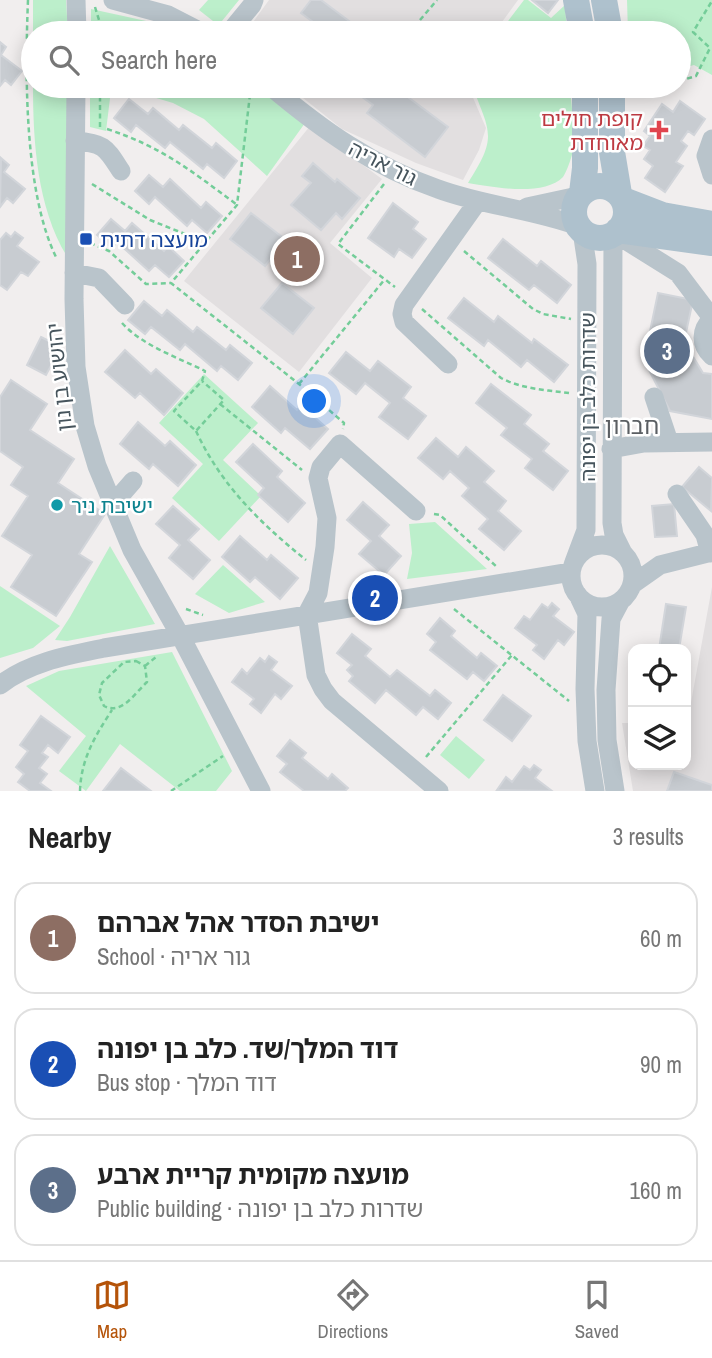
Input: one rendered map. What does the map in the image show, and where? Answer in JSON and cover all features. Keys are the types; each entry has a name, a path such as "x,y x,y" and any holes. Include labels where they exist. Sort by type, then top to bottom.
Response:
{"main road":[{"path":"576,0 580,21"},
{"path":"604,0 608,21"},
{"path":"585,98 585,168 580,195 573,211 580,229 597,238 615,233 712,243"},
{"path":"612,98 612,152 625,216 615,233"},
{"path":"580,195 587,189 608,187 621,197 662,215 712,224"}],"street":[{"path":"76,0 76,21"},
{"path":"113,0 168,15 180,21"},
{"path":"239,21 254,0"},
{"name":"יהושוע בן נון","path":"76,98 76,367 85,426 97,466 132,550 181,637 261,791"},
{"name":"גור אריה","path":"285,98 337,139 437,189 545,215 580,229"},
{"path":"712,139 706,156 712,175"},
{"path":"75,141 94,142 106,148 121,172"},
{"name":"גור אריה","path":"512,208 542,205 580,195"},
{"path":"448,363 404,322 402,314 409,298 478,201"},
{"name":"שדרות כלב בן יפונה","path":"573,567 586,530 587,264 580,229"},
{"path":"615,233 678,273 712,319 703,331 702,338 712,356"},
{"name":"שדרות כלב בן יפונה","path":"615,233 612,523 614,535 624,554"},
{"path":"74,273 99,278 121,311"},
{"path":"654,397 669,442"},
{"path":"611,449 644,443 712,442"},
{"path":"416,511 340,444 321,467 318,482 327,518 318,593 307,614 316,675 323,689 342,710 439,791"},
{"path":"113,504 133,481"},
{"path":"615,791 607,740 606,690 611,619 633,584 660,565 672,560 711,553 705,535 677,494"},
{"path":"595,791 587,741 585,689 588,622 571,580 573,567 579,554 596,545 605,544 624,554 672,560"},
{"path":"624,554 632,565 633,584"},
{"path":"0,685 51,660 104,648 512,581 573,567"},
{"path":"578,595 593,606 603,607 620,601"}],"path":[{"path":"28,0 28,21"},
{"path":"92,0 99,21"},
{"path":"419,21 437,0"},
{"path":"691,78 696,76 710,48 693,32 712,1"},
{"path":"28,98 35,179 54,252 61,265 74,273"},
{"path":"100,98 99,126 146,142 173,157 237,205"},
{"path":"170,283 237,205 250,98"},
{"path":"395,170 338,244 409,298 501,378 534,389 587,394"},
{"path":"75,173 150,220 185,234 202,247"},
{"path":"74,237 109,251 146,284 170,283 299,384 344,423 340,444"},
{"path":"451,240 533,309 543,314 587,322"},
{"path":"299,384 385,279"},
{"path":"121,311 131,333 205,371 202,381 174,411 196,431 208,457 254,516 320,571"},
{"path":"196,431 224,400 202,381"},
{"path":"220,404 318,482"},
{"path":"416,511 440,514 512,581"},
{"path":"435,594 586,715"},
{"path":"414,771 512,656"},
{"path":"80,791 81,776 91,742 112,710 119,709 147,682 145,666 136,661 124,662 102,682 99,695 104,706 112,710"},
{"path":"171,791 238,747"}],"shaded area":[{"path":"269,0 518,0 503,21 254,21"},
{"path":"303,98 473,98 486,128 479,150 463,180 416,163 342,129"},
{"path":"310,126 382,179 330,243 372,278 299,372 184,281"},
{"path":"712,587 712,791 633,791 630,770 691,770 691,702"},
{"path":"622,723 628,723 628,760"}],"green space":[{"path":"33,0 66,0 67,21 33,21"},
{"path":"208,0 239,0 222,21 213,21 199,10"},
{"path":"524,0 528,0 551,18 565,5 566,21 508,21"},
{"path":"627,0 712,0 712,75 691,66 691,21 628,21"},
{"path":"91,9 146,21 91,21"},
{"path":"33,98 68,98 68,258 49,218 43,197 34,130"},
{"path":"90,98 110,98 106,131 90,127"},
{"path":"156,98 272,98 305,123 267,176 204,119 173,103"},
{"path":"477,98 571,98 574,144 563,177 544,187 531,189 468,183 487,145 487,126"},
{"path":"204,374 258,423 223,460 261,496 219,541 172,498 203,464 159,423"},
{"path":"435,522 487,569 407,579 412,553 409,524"},
{"path":"110,546 155,624 67,641 55,640 70,617"},
{"path":"223,565 265,602 229,613 195,594"},
{"path":"0,586 60,626 33,648 0,658"},
{"path":"172,652 232,771 216,791 180,791 120,744 86,791 59,771 86,736 26,686 59,671"},
{"path":"456,736 485,760 469,779 440,755"}],"building":[{"path":"311,0 321,0 349,21 312,21 301,13"},
{"path":"532,0 558,0 548,13"},
{"path":"0,42 6,47 1,55 21,72 11,85 5,80 0,86"},
{"path":"363,98 409,98 448,127 425,157 367,113 373,105"},
{"path":"129,99 148,114 153,108 179,130 183,125 212,148 216,143 237,161 224,178 207,164 203,169 170,142 165,148 136,125 131,132 114,118"},
{"path":"680,101 705,119 694,135 688,131 681,141 687,146 676,162 683,166 665,192 645,178 653,166 644,159 650,150 643,146 650,136 644,131 662,104 673,112"},
{"path":"1,158 9,165 4,172 25,189 13,203 7,198 0,207"},
{"path":"313,163 360,198 342,219 336,213 321,230 291,205 311,183 302,176"},
{"path":"149,175 163,187 170,179 201,208 206,202 222,216 207,233 192,220 187,226 155,197 149,204 135,191"},
{"path":"393,203 418,222 413,229 426,239 412,258 399,249 394,257 368,238"},
{"path":"251,213 286,240 265,266 230,239"},
{"path":"111,219 125,231 132,223 164,251 168,246 184,261 169,277 155,265 149,271 117,242 112,248 97,235"},
{"path":"15,232 23,238 17,246 39,262 28,276 21,272 7,290 0,285 0,240 6,233 11,237"},
{"path":"503,239 537,266 541,261 571,285 557,303 534,285 529,290 488,258"},
{"path":"282,283 314,308 293,334 261,308"},
{"path":"658,293 693,300 684,342 703,373 712,374 712,419 670,411 644,360"},
{"path":"464,298 494,322 498,316 532,343 534,339 568,365 554,382 527,360 521,367 488,340 484,346 448,318"},
{"path":"144,301 162,316 167,310 193,332 197,327 226,350 230,345 252,363 238,380 221,366 217,371 185,344 180,350 151,327 145,334 128,320"},
{"path":"41,337 61,347 46,375 27,365"},
{"path":"125,350 151,374 156,369 183,393 164,415 140,393 135,398 105,372"},
{"path":"346,352 370,371 378,361 411,387 403,398 426,416 408,439 379,417 390,403 365,383 356,394 329,373"},
{"name":"ישיבת ניר","path":"11,380 47,404 30,430 74,459 58,483 105,514 79,554 92,562 56,616 11,587 32,555 2,536 28,496 11,485 23,467 0,451 0,397"},
{"path":"491,384 531,415 524,424 549,444 543,451 568,471 553,490 525,468 532,459 501,435 507,428 476,403"},
{"path":"270,386 297,410 301,405 328,429 310,449 285,428 281,433 252,407"},
{"path":"138,422 165,446 170,441 196,465 178,486 153,464 149,469 120,444"},
{"path":"436,438 458,457 466,447 494,471 484,482 506,501 498,511 521,531 504,550 479,529 488,519 462,496 469,488 450,471 443,479 418,458"},
{"path":"253,444 282,471 277,477 305,503 288,522 258,495 264,488 236,462"},
{"path":"699,467 712,478 711,511 682,487"},
{"path":"363,502 389,525 379,536 401,556 384,575 359,554 371,541 347,520"},
{"path":"674,504 677,536 655,537 652,506"},
{"path":"173,506 199,529 188,540 210,560 193,579 169,558 180,545 156,524"},
{"path":"240,536 267,560 271,555 298,578 280,599 255,577 250,582 222,557"},
{"path":"552,603 559,609 553,616 574,632 564,645 558,640 544,659 533,650 537,645 515,628 524,616 530,620 542,604 548,608"},
{"path":"666,604 686,607 680,644 660,644"},
{"path":"440,618 455,631 451,636 477,658 481,653 497,666 484,681 473,672 467,679 430,650 436,642 427,634"},
{"path":"352,634 371,649 365,656 390,677 397,670 430,696 435,690 451,703 438,719 423,707 416,715 386,690 375,703 349,681 353,676 347,670 352,665 337,653"},
{"path":"269,656 277,662 271,670 292,686 281,699 275,694 261,713 250,704 254,699 232,682 242,669 247,674 260,658 265,662"},
{"path":"503,695 531,716 512,741 484,720"},
{"path":"41,716 70,737 58,753 48,745 42,753 48,757 39,768 47,774 40,783 51,791 30,791 18,782 24,774 16,767 28,751 20,745"},
{"path":"290,740 306,753 302,758 328,779 332,774 348,788 345,791 304,791 280,772 287,764 277,756"},
{"path":"534,765 541,770 535,778 552,791 497,790 506,777 512,782 524,766 530,770"},
{"path":"121,768 151,791 103,791"},
{"path":"674,772 712,785 712,791 667,791"}],"place":[{"name":"קופת חולים מאוחדת","path":"659,130"},
{"name":"מועצה דתית","path":"86,239"},
{"name":"ישיבת הסדר אהל אברהם","path":"297,259"},
{"name":"מועצה מקומית קריית ארבע","path":"667,351"},
{"name":"ישיבת ניר","path":"57,505"},
{"name":"דוד המלך/שד. כלב בן יפונה","path":"375,598"}],"district":[{"name":"חברון","path":"632,425"}]}
